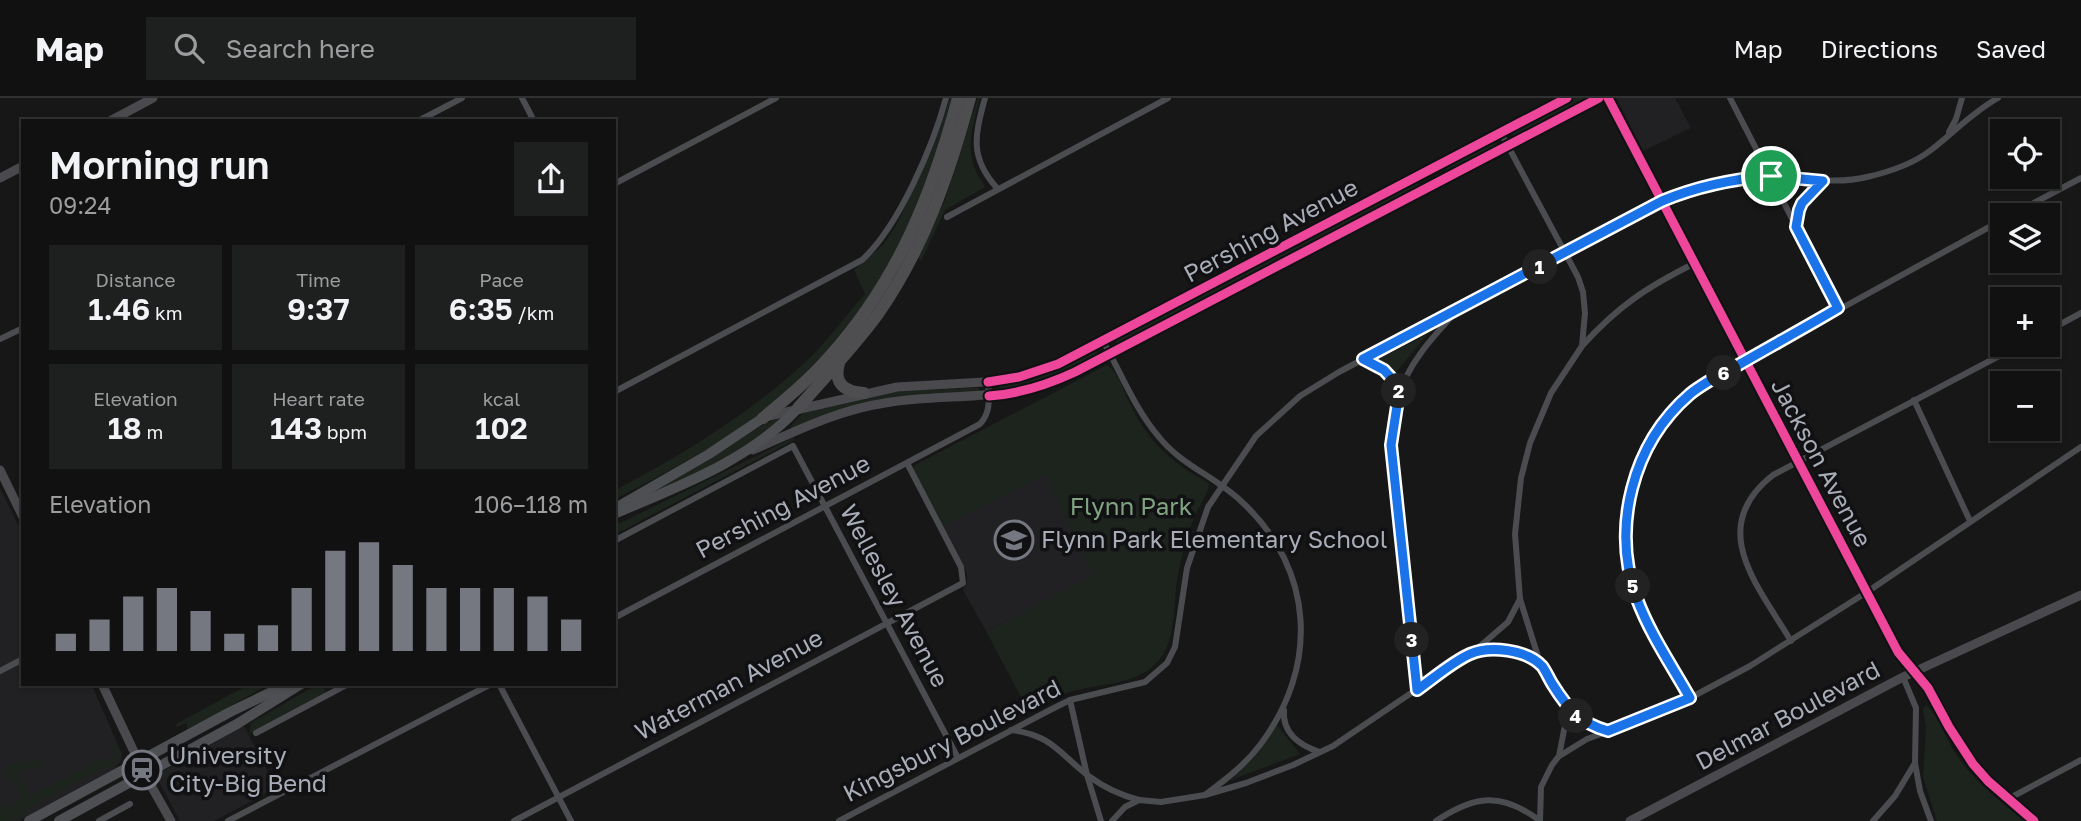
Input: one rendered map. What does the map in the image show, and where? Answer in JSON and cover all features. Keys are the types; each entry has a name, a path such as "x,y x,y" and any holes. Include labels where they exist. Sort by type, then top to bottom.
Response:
{"highway":[{"path":"763,418 828,358 867,310 888,277 924,206 942,157 958,98"},
{"path":"798,408 877,314 916,251 944,186 970,98"},
{"path":"840,360 837,373 839,383 847,391 864,393"}],"main road":[{"path":"616,513 743,454 769,436 798,408"},
{"path":"616,508 709,454 763,418"},
{"path":"29,821 230,712 284,686"},
{"path":"59,821 237,724 299,686"}],"street":[{"path":"114,119 153,98"},
{"path":"422,119 462,98"},
{"path":"522,98 533,119"},
{"path":"616,183 776,98"},
{"path":"616,391 862,260 881,239 912,183 946,98"},
{"path":"985,98 976,140 977,155 986,176 997,188"},
{"path":"947,216 1168,98"},
{"name":"Pershing Avenue","path":"763,418 864,393 922,384 988,383 1039,371 1103,341 1567,98"},
{"name":"Pershing Avenue","path":"743,454 822,419 859,408 924,398 1015,393 1043,386 1110,354 1599,98"},
{"name":"Jackson Avenue","path":"1608,98 1898,652 1928,688 1973,764 2034,821"},
{"path":"1730,98 1838,308"},
{"path":"1945,137 1956,119 1962,98"},
{"name":"Kingsbury Boulevard","path":"839,821 1070,700 1135,685 1153,677 1167,663 1175,647 1186,568 1208,507 1221,484 1256,436 1279,412 1300,396 1363,359 1689,189 1716,182 1771,176 1823,181 1865,178 1889,171 1915,161 1987,101 1998,98"},
{"path":"1501,132 1578,277 1585,313 1582,346"},
{"path":"0,178 21,167"},
{"path":"2034,203 2081,178"},
{"path":"1796,227 1802,203 1823,181"},
{"path":"1690,698 1647,622 1631,579 1625,532 1636,472 1665,421 1691,393 1746,360 1990,226"},
{"path":"1559,756 1567,715 1542,666 1520,599 1515,534 1521,478 1530,443 1551,393 1582,346 1603,323 1635,296 1695,263"},
{"path":"1417,690 1391,445 1399,393 1416,360 1457,310"},
{"path":"2060,324 2081,313"},
{"path":"0,340 21,329"},
{"path":"1103,341 1157,436 1176,456 1221,484 1256,517 1271,537 1292,576 1302,618 1296,674 1284,708 1259,746 1240,767 1205,795"},
{"path":"1791,640 1746,565 1741,550 1742,519 1754,494 1773,475 1997,357"},
{"path":"1363,359 1384,370 1395,382 1399,393"},
{"name":"Pershing Avenue","path":"616,617 980,424 988,413 988,383"},
{"path":"1914,400 1970,521"},
{"name":"Wellesley Avenue","path":"616,540 791,446 958,758"},
{"path":"1540,821 1541,787 1559,756 1575,744 1719,684 1867,592 2081,447"},
{"name":"Waterman Avenue","path":"514,821 963,583 961,567 907,463"},
{"path":"0,470 19,498"},
{"name":"Delmar Boulevard","path":"1630,821 1903,677 2081,595"},
{"path":"1011,730 1032,735 1055,746 1087,775 1119,794 1139,800 1161,802 1205,795 1246,783 1320,752 1366,725 1470,654 1508,622 1520,599"},
{"path":"1470,654 1480,651 1506,651 1520,654 1542,666"},
{"path":"0,671 21,660"},
{"path":"1903,677 1916,708 1914,764 1931,821"},
{"path":"103,686 145,775 171,821"},
{"path":"256,733 344,686"},
{"path":"228,821 487,686"},
{"path":"500,686 571,821"},
{"path":"1070,700 1087,775 1101,821"},
{"path":"1564,705 1585,723 1608,731"},
{"path":"1284,708 1285,723 1291,735 1303,745 1320,752"},
{"path":"2008,799 2081,760"},
{"path":"1873,821 1895,796 1914,764"},
{"path":"1112,821 1125,807 1139,800"},
{"path":"1436,821 1457,807 1485,800 1501,800 1513,804 1540,821"},
{"path":"99,821 130,804"}],"shaded area":[{"path":"1616,98 1675,98 1691,128 1643,151"},
{"name":"Flynn Park Elementary School","path":"1044,473 1096,576 986,631 963,590 967,583 967,573 942,525"},
{"path":"0,488 21,531 21,686 92,686 122,754 121,761 114,769 19,821 0,821"},
{"path":"244,726 276,788 214,821 180,821 159,782 161,772"}],"green space":[{"path":"952,98 924,194 911,224 866,301 829,348 788,391 748,423 616,499 616,490 712,434 758,402 818,349 865,294 854,270 883,245 897,224 933,147"},
{"path":"978,98 971,149 975,170 985,187 945,210 921,261 918,258 945,200"},
{"path":"1573,98 1585,98 1514,136 1512,134 1512,130"},
{"path":"1493,141 1496,146 1449,170 1445,169 1445,166"},
{"path":"1417,181 1420,187 1122,344 1116,343 1117,339"},
{"path":"1428,334 1395,373 1377,360"},
{"path":"1096,351 1099,355 1050,379 998,391 1000,386 1037,378"},
{"name":"Flynn Park","path":"1107,365 1119,379 1138,420 1154,441 1173,460 1209,484 1186,541 1177,580 1172,630 1166,649 1158,661 1137,676 1073,691 1029,712 986,631 1095,576 1044,474 942,525 913,469 915,465"},
{"path":"978,388 980,392 915,395 794,429 790,427 804,412 896,391"},
{"path":"783,417 768,431 734,454 641,498 712,458 764,424"},
{"path":"793,438 794,440 616,534 616,525"},
{"path":"246,686 266,686 188,729 186,723 177,727 176,724"},
{"path":"315,686 323,686 326,692 249,736 251,723"},
{"path":"1926,705 1964,765 1988,791 2024,821 1937,821 1923,777 1926,728 1923,709"},
{"path":"1277,725 1300,754 1231,780 1254,758"},
{"path":"113,744 118,749 112,767 104,767 29,808 21,817 0,821 0,808 4,805 6,809 22,797 4,769 39,757 42,764 28,772 26,768 17,773 30,797 102,758 111,760 114,755 111,749"}],"cycle path":[{"path":"988,382 1019,377 1058,364 1567,98"},
{"path":"989,396 1033,388 1075,372 1599,98"},
{"path":"1608,98 1898,652 1928,688 1973,764 1988,781 2034,821"}],"place":[{"name":"Flynn Park Elementary School","path":"1014,540"},
{"name":"University City-Big Bend","path":"142,770"}],"route":[{"path":"1771,176 1823,181 1802,203 1796,227 1838,308 1691,393 1665,421 1648,446 1636,472 1629,502 1625,532 1627,558 1637,600 1690,698 1608,731 1585,723 1571,712 1564,705 1542,666 1520,654 1492,650 1470,654 1417,690 1391,445 1399,393 1395,382 1384,370 1363,359 1662,201 1689,189 1716,182 1771,176"}]}
